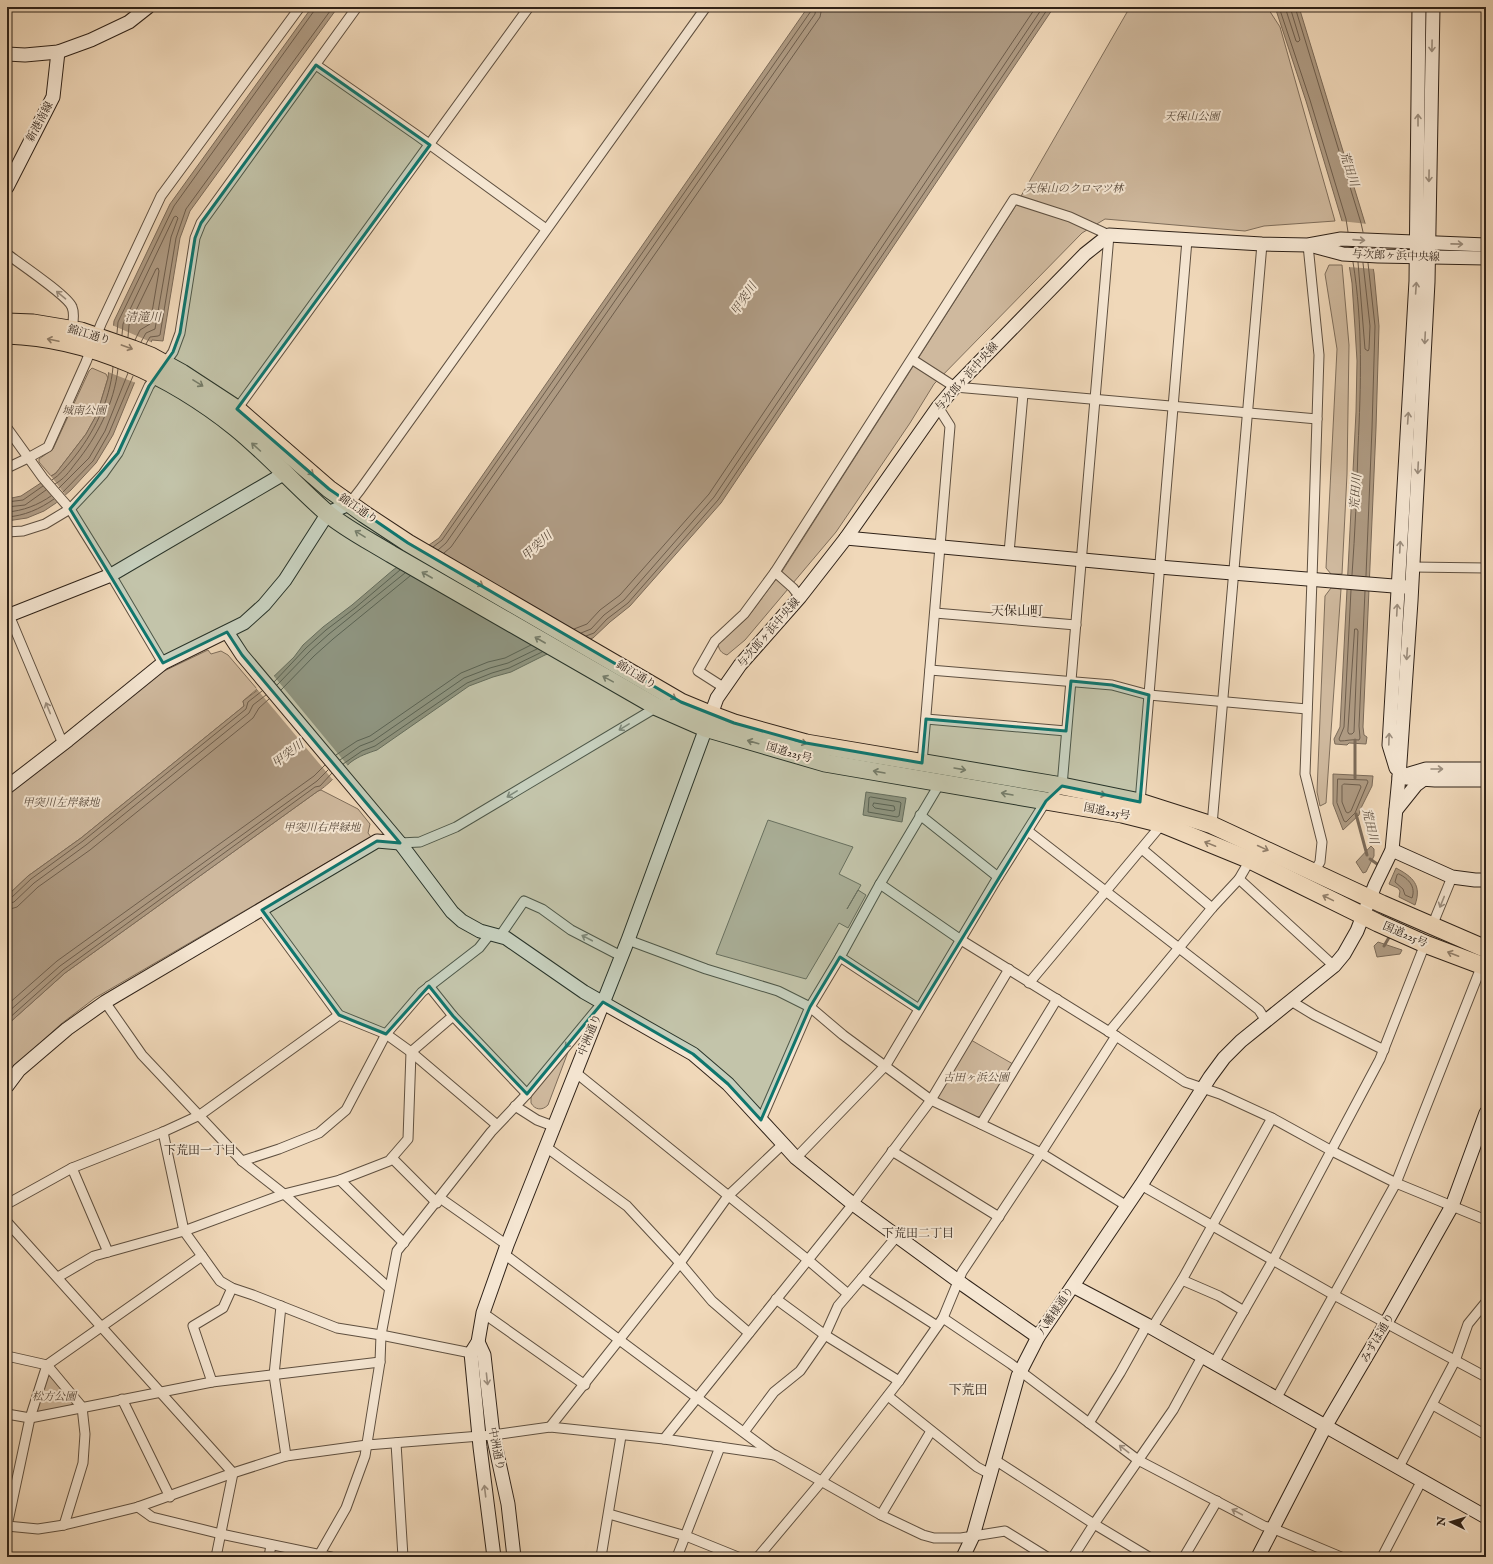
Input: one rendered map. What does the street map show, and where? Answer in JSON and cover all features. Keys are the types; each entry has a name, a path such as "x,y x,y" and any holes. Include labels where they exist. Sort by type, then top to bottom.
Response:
{"highway":[{"name":"錦江通り","path":"7,322 32,323 72,329 96,344 208,389 237,409 329,489 349,504 408,542 590,647 681,702 708,721"},
{"name":"錦江通り","path":"7,335 39,337 77,345 96,344"},
{"name":"錦江通り","path":"154,367 174,385 212,410 237,429 328,513 391,554 574,660 657,706 708,721"},
{"name":"国道225号","path":"708,721 734,723 806,743 1062,786 1140,802 1212,825 1314,872 1376,896 1428,924 1486,949"},
{"name":"国道225号","path":"708,721 825,763 1122,814 1162,824 1250,860 1370,919 1422,942 1484,966"}],"street":[{"path":"7,54 24,55 58,52 91,40 129,22 148,7"},
{"path":"7,468 48,446 96,344 161,196 300,7"},
{"path":"7,532 23,531 45,524 70,509 103,474 118,453 149,386 154,367 173,352 180,333 195,238 201,223 357,7"},
{"path":"237,409 529,7"},
{"path":"7,787 163,663 244,623 285,580 328,513 349,504 360,490 706,7"},
{"path":"1399,777 1389,745 1398,586 1428,282 1423,257 1418,88 1419,7"},
{"path":"1423,243 1432,89 1433,7"},
{"name":"新港南線","path":"7,187 54,97 58,52"},
{"path":"316,65 546,229"},
{"path":"1418,88 1432,89"},
{"path":"723,687 698,671 715,641 744,614 775,572 1014,199 1070,217 1109,235 1062,786 1046,801 998,877 886,1066 796,1158"},
{"name":"与次郎ヶ浜中央線","path":"708,721 716,698 723,687 740,665 800,597 846,538 938,407 955,387 1085,254 1109,235 1262,244 1308,245 1341,239 1486,244"},
{"path":"1140,802 1187,240"},
{"path":"1212,825 1262,244"},
{"path":"1308,245 1319,355 1305,774 1322,842 1320,862 1314,872"},
{"name":"与次郎ヶ浜中央線","path":"1308,245 1343,254 1486,258"},
{"path":"7,254 63,296 72,306 74,316 72,329"},
{"path":"912,360 955,387 1317,419"},
{"path":"1009,553 1023,394"},
{"path":"922,763 950,426 938,407"},
{"path":"7,428 43,478 62,502 70,509 163,663"},
{"path":"1239,879 1334,966 1344,954 1357,931 1370,919 1376,896 1392,850 1399,777 1413,567 1413,440"},
{"path":"63,744 8,616 111,575 285,473"},
{"path":"846,538 940,548 1411,588"},
{"path":"1413,567 1486,568"},
{"path":"775,572 793,588 800,597"},
{"path":"935,613 1076,625"},
{"path":"227,632 242,655 400,843 452,912 462,921 480,931 506,938 584,992 693,1054 728,1084 796,1158 853,1204 958,1281 1038,1337"},
{"path":"930,670 1112,684 1149,695 1307,709"},
{"path":"7,1086 19,1070 67,1029 105,1002 377,841 400,843 420,842 456,827 657,706"},
{"path":"926,719 1066,731"},
{"name":"中洲通り","path":"494,1557 479,1436 475,1347 483,1313 553,1126 628,940 708,721"},
{"path":"1399,777 1426,769 1486,769"},
{"path":"1399,777 1486,780"},
{"path":"1396,810 1416,785 1424,779"},
{"path":"761,1120 810,1007 920,815 940,783"},
{"path":"920,815 998,877"},
{"path":"1029,983 1162,824"},
{"path":"1028,831 1259,1010 1266,1021"},
{"path":"1142,849 1212,908"},
{"path":"1392,850 1452,878 1486,880"},
{"path":"758,1557 821,1482 899,1381 943,1318 962,1272 1041,1153 1112,1034 1212,908 1239,879 1250,860"},
{"path":"1428,924 1452,878"},
{"path":"880,884 962,940 1112,1034 1185,1082 1220,1094 1272,1118 1332,1151 1396,1183 1486,1220"},
{"path":"242,1161 279,1149 319,1133 346,1110 386,1034 429,986 495,935 524,901 542,909 571,930 621,956"},
{"path":"262,910 339,1015 386,1034 411,1052 497,1125"},
{"path":"628,940 706,969 778,991 810,1007 843,1035 931,1100 1041,1153 1127,1206"},
{"path":"1214,1363 1273,1260 1332,1151 1384,1050 1422,942"},
{"path":"840,956 919,1010"},
{"name":"八幡様通り","path":"963,1557 974,1536 990,1474 1020,1371 1038,1337 1141,1185 1202,1089 1228,1054 1241,1041 1334,966"},
{"path":"1276,1399 1396,1183 1484,966"},
{"path":"664,1439 853,1204 931,1100 1009,969"},
{"path":"429,986 453,1016 527,1094"},
{"path":"981,1124 1057,1000"},
{"path":"1291,1001 1314,1015 1384,1050"},
{"path":"105,1002 142,1055 242,1161 284,1194 389,1288"},
{"path":"318,1556 346,1508 360,1471 367,1445 380,1362 381,1334 389,1288 398,1251 497,1125 527,1094 603,1002"},
{"path":"7,1204 72,1168 164,1132 200,1115 339,1015"},
{"path":"58,1277 94,1256 184,1231 284,1194 340,1180 389,1161 408,1139 411,1052 453,1016"},
{"path":"575,1072 848,1294"},
{"path":"515,1106 538,1120 553,1126"},
{"name":"みずほ通り","path":"1258,1557 1325,1427 1386,1324 1452,1206 1486,1113"},
{"path":"1089,1422 1149,1327 1182,1280 1272,1118"},
{"path":"164,1132 184,1231 220,1280 232,1288 336,1328 475,1347"},
{"path":"550,1427 585,1385 680,1263 728,1196 783,1144"},
{"path":"546,1147 627,1206 680,1263 712,1301 748,1333"},
{"path":"892,1151 999,1217"},
{"path":"392,1158 438,1200 506,1249 588,1318 775,1455 881,1515 923,1535 934,1538 961,1538 1005,1531 1047,1557"},
{"path":"72,1168 108,1252"},
{"path":"340,1180 404,1243"},
{"path":"1141,1185 1386,1324 1486,1377"},
{"path":"7,1222 233,1473"},
{"path":"744,1432 774,1392 800,1371 825,1335 838,1306 897,1236"},
{"path":"202,1256 47,1365 30,1418 7,1526 38,1529 64,1525 138,1507 286,1456 367,1445 493,1435 550,1427 621,1436 664,1439 775,1455"},
{"path":"862,1278 937,1326"},
{"path":"1182,1280 1219,1296 1244,1311"},
{"path":"1073,1286 1214,1363 1325,1427 1486,1516"},
{"path":"212,1382 193,1326 223,1308 232,1288"},
{"path":"776,1299 825,1335 899,1381"},
{"path":"1399,1467 1455,1361 1468,1324 1486,1302"},
{"path":"281,1306 274,1375 286,1456"},
{"path":"483,1313 585,1385"},
{"path":"943,1318 1020,1371 1138,1460 1318,1553 1341,1557"},
{"name":"中洲通り","path":"475,1347 484,1355 493,1435 508,1504 514,1557"},
{"path":"7,1356 47,1365 82,1407 85,1434 83,1463 64,1525"},
{"path":"1073,1557 1173,1410 1202,1357"},
{"path":"7,1414 30,1418 212,1382 380,1362"},
{"path":"888,1396 977,1467 990,1474"},
{"path":"122,1399 170,1497"},
{"path":"1433,1405 1486,1434"},
{"path":"881,1515 932,1431"},
{"path":"601,1557 621,1436"},
{"path":"396,1443 403,1557"},
{"path":"677,1557 720,1448"},
{"path":"995,1460 1094,1524 1149,1557"},
{"path":"216,1557 233,1473"},
{"path":"1382,1557 1422,1480"},
{"path":"1184,1557 1217,1502"},
{"path":"488,1507 508,1504"},
{"path":"138,1507 152,1518 271,1544 318,1556 331,1557"},
{"path":"609,1514 686,1536 738,1557"},
{"path":"269,1557 271,1544"}],"highlighted area":[{"path":"316,65 430,145 237,409 329,489 408,543 681,702 734,723 806,743 922,763 926,719 1066,731 1071,681 1112,685 1149,695 1140,802 1062,786 1046,801 919,1009 840,957 810,1007 761,1120 728,1084 693,1054 603,1002 527,1094 453,1016 429,986 386,1034 339,1015 262,910 377,841 400,843 242,655 227,632 163,663 70,509 118,453 149,386 173,352 180,333 195,238 201,223"}],"green space":[{"name":"天保山公園","path":"1130,7 1267,7 1280,27 1335,221 1264,226 1245,231 1105,219 1082,233 934,384 910,423 836,532 745,640 727,655 723,653 718,644 747,618 783,570 1013,210"},
{"path":"1329,265 1342,265 1349,345 1347,474 1342,574 1331,574 1326,568 1337,349 1325,274"},
{"name":"城南公園","path":"92,368 106,374 108,378 97,414 86,434 56,473 51,476 39,462 39,459 53,449 89,371"},
{"path":"1331,588 1341,589 1326,803 1320,806 1317,792 1325,596"},
{"name":"甲突川左岸緑地","path":"208,650 211,654 221,651 228,655 257,689 243,701 244,706 81,838 28,876 7,896 7,795 162,672"},
{"name":"甲突川右岸緑地","path":"321,790 358,809 370,824 368,833 371,837 95,998 61,1024 7,1073 7,1025 65,973"},
{"path":"768,820 853,847 839,874 861,885 858,890 866,895 848,928 839,923 806,979 716,954"},
{"name":"古田ヶ浜公園","path":"971,1040 1013,1064 981,1116 974,1118 938,1099 937,1095"},
{"path":"567,1051 568,1052 548,1105 541,1109 537,1108 531,1103 531,1096"},
{"name":"松方公園","path":"48,1376 53,1376 73,1400 72,1405 40,1413 37,1410"}],"water":[{"name":"清滝川","path":"312,7 338,7 190,211 180,238 163,341 152,340 113,435 96,463 71,490 56,503 44,511 27,518 7,521 7,499 21,496 56,473 86,434 97,414 108,378 114,321 170,204"},
{"name":"甲突川","path":"808,7 1054,7 721,503 630,606 593,638 545,655 511,672 469,686 377,750 351,762 321,790 65,973 7,1025 7,896 28,876 81,838 244,706 243,701 267,683 294,657 303,645 323,627 352,605 393,570 439,538"},
{"path":"1275,7 1299,7 1365,223 1374,273 1379,326 1363,727 1364,735 1367,737 1366,744 1335,744 1334,739 1340,727 1356,412 1357,361 1352,283 1342,221 1306,101"},
{"path":"1333,774 1373,776 1372,786 1359,815 1343,830 1333,804"},
{"path":"866,792 906,798 902,822 863,815"},
{"path":"1371,846 1374,849 1374,856 1366,872 1363,873 1356,862"},
{"path":"1396,868 1411,878 1417,887 1417,898 1415,905 1399,897 1400,891 1398,888 1389,884"},
{"path":"1378,942 1402,950 1400,954 1377,957 1374,946"}],"pier":[{"path":"1340,221 1368,224 1375,269 1348,267"},
{"path":"112,325 153,343 136,383 108,372 107,373"},
{"path":"50,475 67,497 58,504 41,483"},
{"path":"273,675 349,767 333,780 256,688"}],"waterway":[{"name":"荒田川","path":"1355,740 1355,778"},
{"name":"荒田川","path":"1356,814 1367,855"},
{"name":"荒田川","path":"1370,859 1380,866"},
{"name":"荒田川","path":"1384,946 1391,934"}],"district":[{"name":"天保山町","path":"1017,611"},
{"name":"下荒田一丁目","path":"200,1150"},
{"name":"下荒田二丁目","path":"918,1233"},
{"name":"下荒田","path":"968,1390"}],"park label":[{"name":"天保山のクロマツ林","path":"1074,189"}]}
